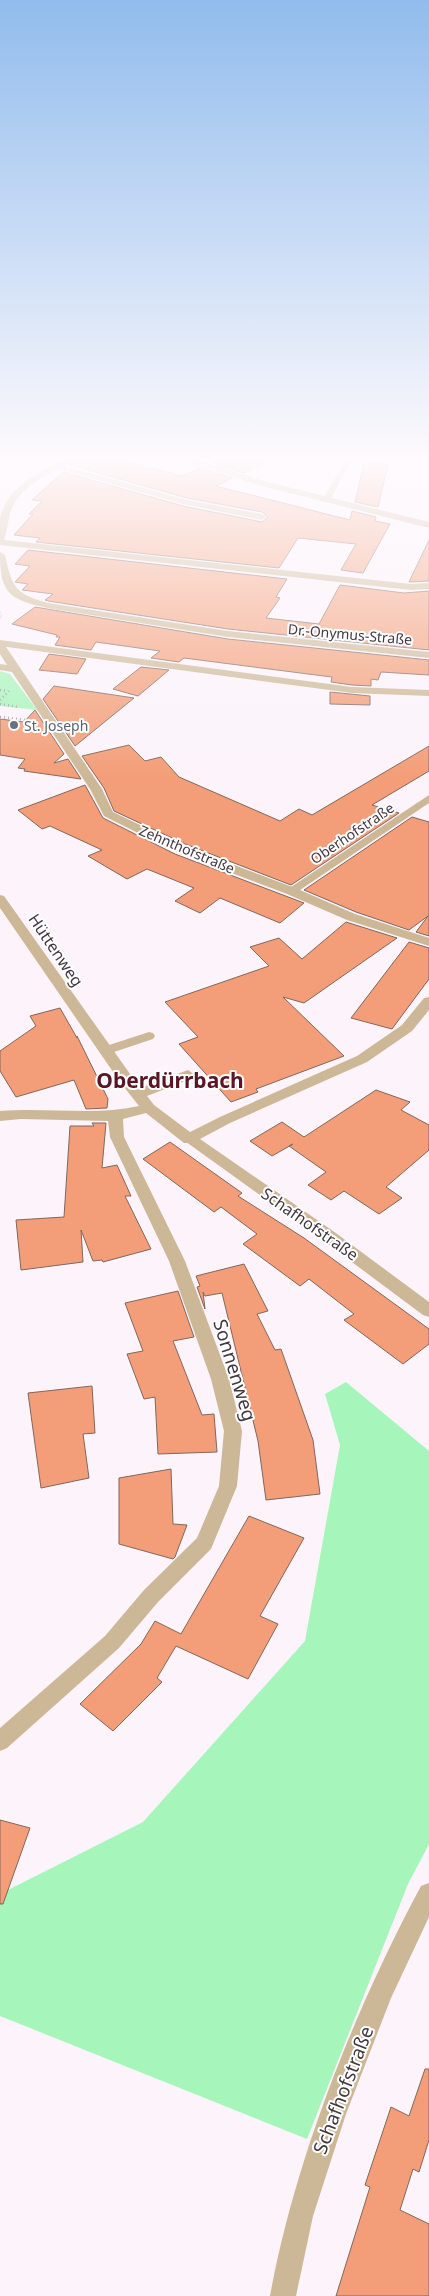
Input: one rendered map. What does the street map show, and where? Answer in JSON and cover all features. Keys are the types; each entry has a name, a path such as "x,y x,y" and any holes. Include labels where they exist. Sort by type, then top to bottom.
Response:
{"street":[{"name":"Dr.-Onymus-Straße","path":"3,564 9,585 15,593 31,601 54,606 145,623 258,639 429,655"},
{"path":"204,564 326,578 429,586"},
{"name":"Zehnthofstraße","path":"0,644 87,776 108,814 180,849 291,891 351,917 429,942"},
{"path":"0,667 15,669"},
{"name":"Oberhofstraße","path":"291,891 429,798"},
{"name":"Hüttenweg","path":"0,900 105,1051 138,1094"},
{"path":"189,1140 225,1120 362,1059 407,1028 429,1001"},
{"path":"138,1094 188,1075"},
{"name":"Schafhofstraße","path":"138,1094 149,1108 189,1140 327,1235 429,1311"},
{"path":"0,1116 21,1114 115,1116 149,1108"},
{"name":"Sonnenweg","path":"0,1742 112,1642 150,1596 204,1543 228,1486 233,1431 220,1379 177,1261 117,1137 115,1116"},
{"name":"Schafhofstraße","path":"283,2296 288,2261 317,2158 367,2025 429,1894"}],"lane":[{"path":"0,644 352,690 429,693"},
{"path":"105,1051 149,1036"}],"path":[{"path":"0,612 2,616 0,618"},
{"path":"0,700 9,691"},
{"path":"0,717 31,721"}],"green space":[{"path":"0,671 10,674 37,710 0,706"},
{"path":"346,1382 429,1451 429,1844 408,1884 307,2139 0,2016 0,1894 143,1822 305,1641 340,1445 325,1394"}],"building":[{"path":"16,564 154,564 287,579 276,597 280,598 266,618 319,624 340,585 404,593 429,591 429,650 228,629 48,601 45,600 53,594 22,590 28,584 15,582 30,566"},
{"path":"243,564 281,564 279,568"},
{"path":"344,564 368,564 363,573 341,570"},
{"path":"418,564 429,564 429,581 409,582"},
{"path":"35,607 228,639 429,660 429,675 381,672 378,680 371,679 371,686 352,685 331,682 332,677 184,658 179,662 151,658 160,651 96,642 91,650 55,645 60,637 56,637 57,635 12,624"},
{"path":"49,654 86,659 77,674 39,670"},
{"path":"141,667 169,670 138,696 113,689"},
{"path":"54,686 134,698 75,746 43,699"},
{"path":"330,692 370,696 370,705 330,704"},
{"path":"35,710 64,754 54,763 68,759 81,779 24,771 25,769 18,768 25,759 0,755 0,719 24,722"},
{"path":"129,745 145,761 161,757 179,777 280,821 299,809 312,815 429,746 429,771 372,805 399,813 291,885 185,844 114,811 104,788 82,756"},
{"path":"85,785 103,818 175,854 304,903 280,923 220,898 200,913 175,901 194,888 147,869 127,879 88,856 102,850 50,826 42,829 18,810"},
{"path":"412,817 429,822 429,936 416,932 428,916 409,930 356,912 304,890"},
{"path":"346,922 397,938 304,1003 283,997 344,1056 256,1089 258,1092 231,1102 179,1044 198,1037 165,1002 269,966 250,947 279,938 302,959"},
{"path":"409,942 429,948 429,979 392,1029 351,1018"},
{"path":"60,1008 77,1038 77,1036 108,1099 107,1108 86,1109 74,1080 16,1097 0,1071 0,1051 36,1026 30,1016"},
{"path":"376,1090 410,1102 401,1110 429,1125 429,1150 386,1187 402,1198 379,1214 344,1191 331,1200 308,1185 326,1172 289,1146 272,1156 250,1141 282,1122 304,1137"},
{"path":"92,1123 106,1123 102,1168 117,1165 131,1196 125,1196 151,1249 103,1262 102,1260 93,1261 81,1230 83,1262 21,1270 16,1220 64,1217 70,1126 94,1126"},
{"path":"170,1142 242,1193 238,1196 304,1238 429,1329 429,1344 403,1364 344,1320 354,1314 309,1279 300,1286 243,1244 257,1234 221,1207 214,1212 143,1159"},
{"path":"244,1264 268,1311 257,1314 275,1350 281,1349 313,1440 320,1494 266,1500 258,1441 222,1293 205,1296 203,1292 205,1309 197,1287 200,1286 196,1276"},
{"path":"178,1291 194,1337 173,1341 202,1415 214,1414 217,1452 158,1454 155,1397 144,1399 127,1354 143,1351 125,1303"},
{"path":"92,1386 95,1433 83,1434 89,1478 41,1488 28,1393"},
{"path":"171,1469 173,1524 187,1525 175,1557 173,1559 119,1544 119,1478"},
{"path":"249,1516 304,1538 260,1616 278,1624 248,1679 176,1646 157,1678 162,1682 113,1731 80,1704 141,1644 155,1621 181,1634"},
{"path":"0,1820 30,1828 3,1904 0,1904"},
{"path":"425,2069 429,2069 429,2140 419,2172 413,2169 400,2210 429,2224 429,2296 336,2296 370,2187 365,2185 391,2107 409,2116"}],"place":[{"name":"St. Joseph","path":"14,725"}],"district":[{"name":"Oberdürrbach","path":"170,1080"}]}
